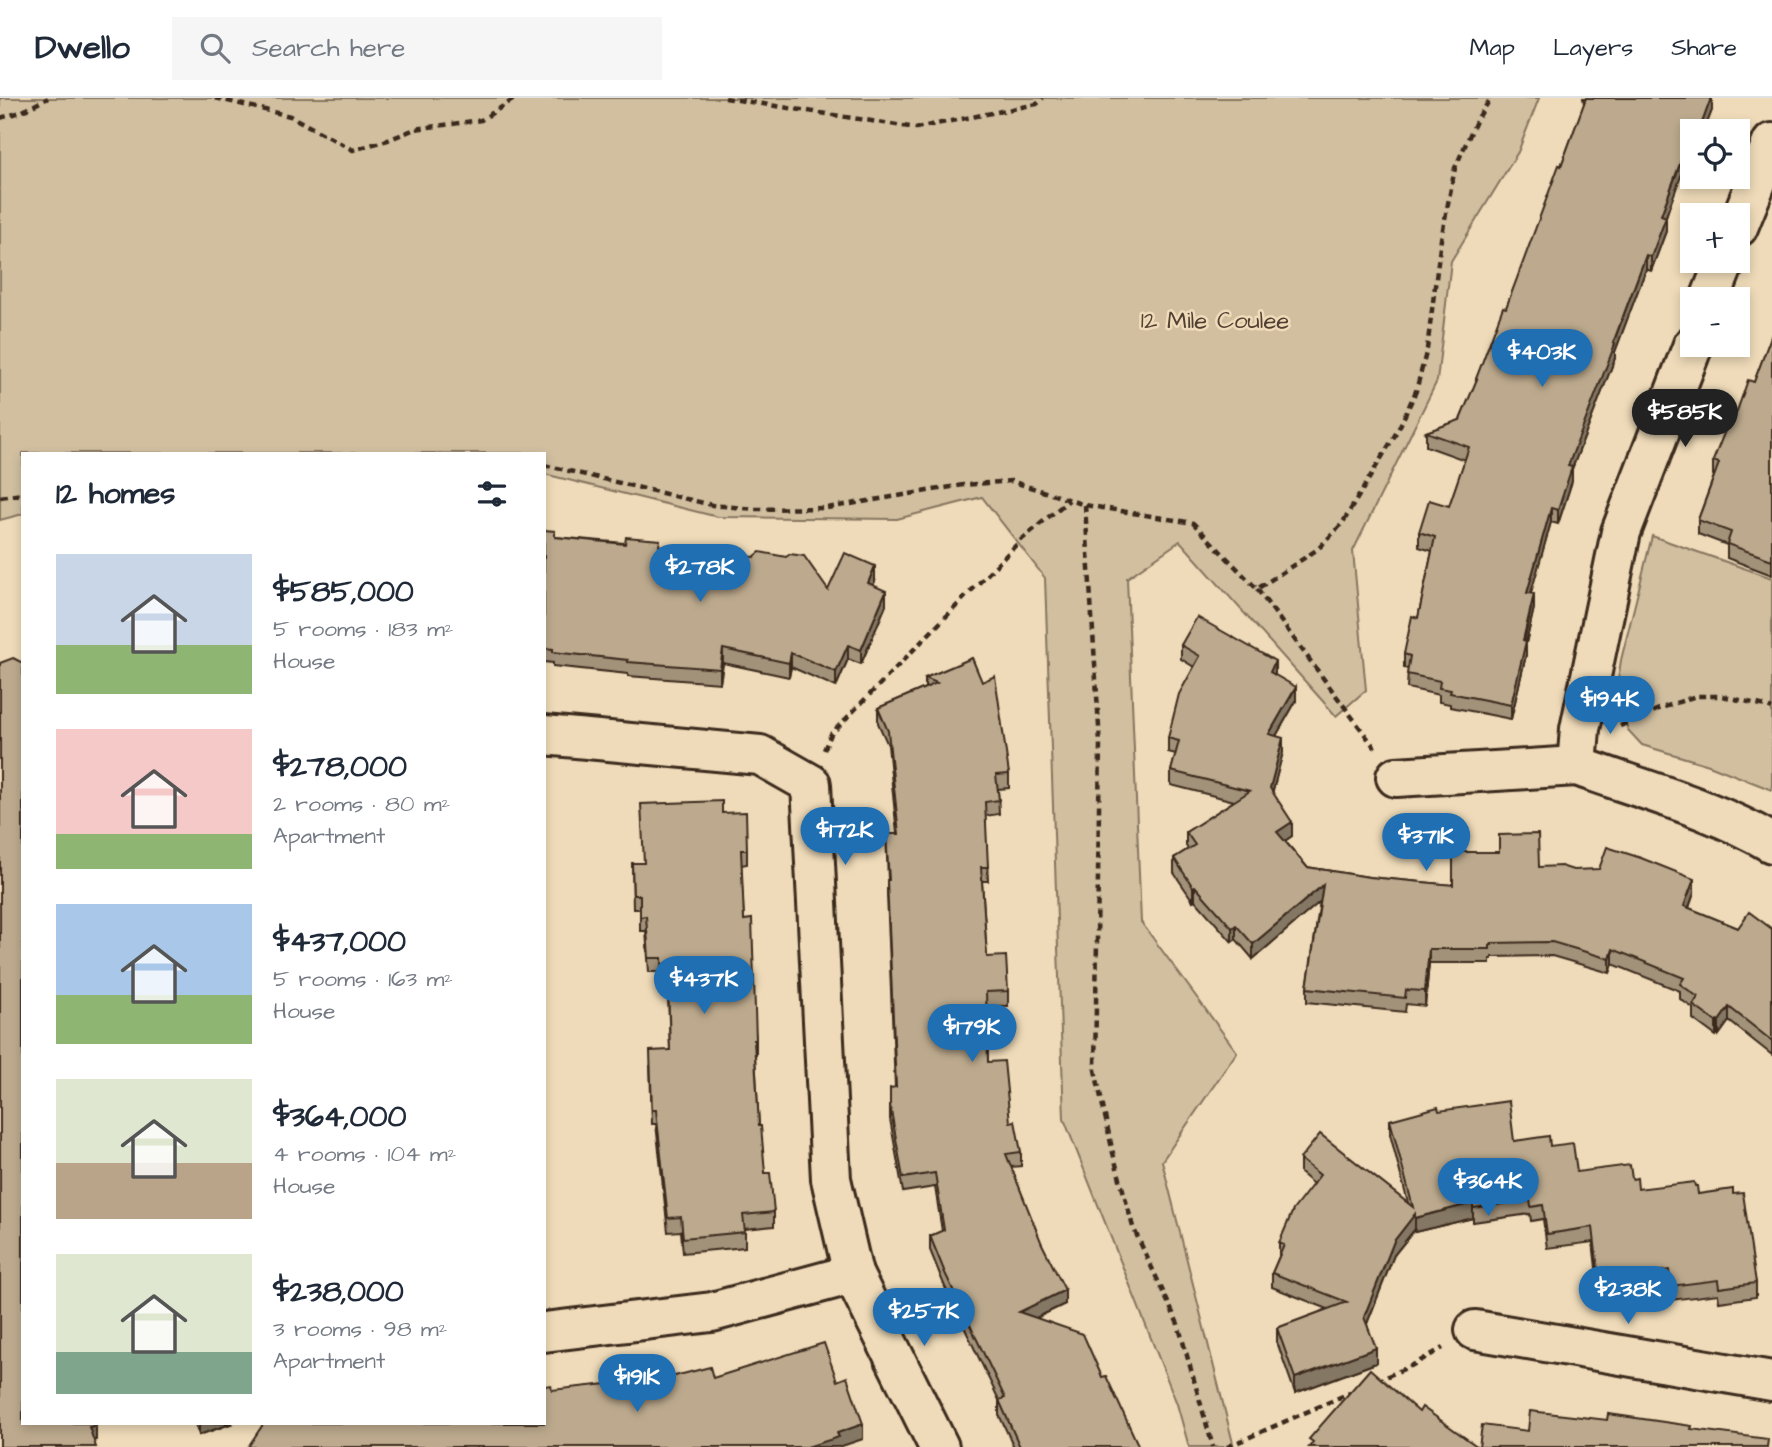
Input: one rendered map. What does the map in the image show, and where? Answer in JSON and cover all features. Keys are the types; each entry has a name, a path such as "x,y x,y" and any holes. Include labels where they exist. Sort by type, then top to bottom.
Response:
{"street":[{"path":"1747,203 1772,143"},
{"path":"1579,748 1621,532 1688,357"},
{"path":"546,735 760,755 811,784 831,1179 853,1274 939,1447"},
{"path":"1395,777 1579,748 1694,808 1752,831 1772,843"},
{"path":"546,1332 712,1312 853,1274"},
{"path":"1475,1330 1772,1381"}],"path":[{"path":"0,118 21,112 48,98"},
{"path":"215,98 290,116 353,150 415,129 481,120 516,98"},
{"path":"725,98 916,128 1037,104 1043,98"},
{"path":"1257,589 1318,550 1342,524 1398,430 1416,391 1427,349 1441,239 1455,168 1476,121 1491,98"},
{"path":"546,465 712,505 755,509 827,508 963,485 1011,481 1085,505 1193,523 1257,589 1395,777"},
{"path":"0,497 21,494"},
{"path":"811,784 831,734 1021,540 1069,500"},
{"path":"1085,505 1100,743 1095,1070 1133,1227 1178,1324 1213,1447"},
{"path":"1579,748 1616,728 1696,696 1722,696 1772,709"},
{"path":"1374,1382 1411,1366 1475,1330"},
{"path":"1227,1447 1362,1388"}],"green space":[{"name":"12 Mile Coulee","path":"0,98 1539,98 1518,152 1451,261 1437,381 1353,551 1366,690 1336,716 1180,541 1127,578 1141,922 1237,1052 1162,1161 1234,1447 1189,1447 1177,1404 1064,1119 1045,578 982,497 897,519 718,517 546,474 546,452 21,452 21,515 0,520"},
{"path":"1652,536 1772,578 1772,790 1709,765 1642,745 1628,730 1616,694 1621,660"}],"building":[{"path":"1586,98 1711,98 1703,119 1680,119 1680,164 1661,215 1666,217 1651,257 1646,255 1613,343 1615,344 1568,466 1572,467 1558,510 1551,508 1527,593 1534,594 1511,705 1450,693 1451,690 1439,688 1440,681 1407,674 1410,656 1404,654 1412,616 1418,618 1435,537 1419,532 1429,500 1449,506 1469,447 1426,432 1460,420 1503,307 1506,308 1559,165 1561,166"},
{"path":"1772,334 1772,560 1727,544 1731,532 1698,520 1719,463 1713,461 1728,423 1732,425 1748,380 1754,382"},
{"path":"546,530 555,531 555,537 625,544 626,537 660,540 659,546 754,557 760,552 786,557 790,554 804,556 828,590 845,553 875,566 868,583 886,591 861,650 848,645 836,672 791,653 789,663 723,649 720,669 628,662 553,652 553,649 546,648"},
{"path":"1197,617 1275,661 1270,672 1296,687 1269,734 1283,738 1270,788 1292,822 1277,832 1307,867 1369,877 1453,885 1453,852 1499,852 1499,835 1538,834 1539,867 1599,869 1607,847 1641,858 1694,879 1684,906 1738,928 1749,912 1772,929 1772,1041 1729,1007 1716,1022 1693,1005 1698,997 1680,984 1684,978 1613,949 1610,959 1552,942 1492,943 1490,949 1429,949 1425,991 1406,990 1405,998 1307,988 1323,885 1253,944 1236,925 1232,928 1195,886 1193,887 1174,858 1195,845 1186,832 1250,791 1171,771 1179,741 1168,738 1179,694 1200,656 1181,645"},
{"path":"13,658 21,662 21,1425 96,1425 89,1427 96,1447 0,1447 0,663"},
{"path":"972,658 982,682 995,676 1009,774 996,775 999,800 985,802 988,867 981,867 987,957 1006,956 1008,991 986,992 988,1062 1004,1061 1010,1122 1015,1121 1021,1152 1006,1154 1042,1244 1065,1290 1019,1312 1083,1334 1139,1447 1020,1447 999,1400 1005,1398 930,1236 944,1230 935,1173 903,1178 890,1105 890,1088 896,1087 886,834 899,834 888,731 878,708 937,683 925,678"},
{"path":"722,801 722,813 746,812 747,850 741,850 744,920 752,919 759,1126 765,1173 770,1173 774,1212 743,1215 745,1232 683,1238 681,1217 668,1218 656,1110 652,1110 650,1051 670,1050 668,980 663,980 662,958 649,958 646,916 640,917 640,895 633,895 632,863 644,863 641,804"},
{"path":"1509,1101 1514,1141 1549,1136 1550,1146 1573,1143 1577,1172 1630,1165 1632,1179 1637,1178 1638,1189 1694,1182 1698,1194 1733,1189 1733,1194 1743,1193 1756,1283 1719,1288 1718,1280 1671,1286 1669,1270 1599,1279 1593,1227 1547,1234 1543,1205 1531,1207 1530,1200 1473,1208 1473,1203 1415,1218 1415,1214 1394,1241 1364,1317 1376,1348 1295,1378 1277,1328 1347,1302 1272,1273 1284,1245 1279,1243 1293,1210 1320,1175 1300,1159 1320,1134 1413,1207 1390,1120 1438,1107 1439,1111"},
{"path":"824,1343 837,1381 847,1377 863,1424 837,1433 839,1437 807,1447 248,1447 263,1425 546,1425 546,1386 551,1385 552,1390 607,1384 665,1371 667,1378 710,1367 713,1378"},
{"path":"1370,1369 1419,1412 1422,1407 1478,1447 1309,1447 1313,1442 1309,1439"},
{"path":"1530,1411 1607,1420 1608,1414 1692,1426 1691,1429 1768,1439 1767,1447 1479,1447 1482,1425 1528,1431"}]}
